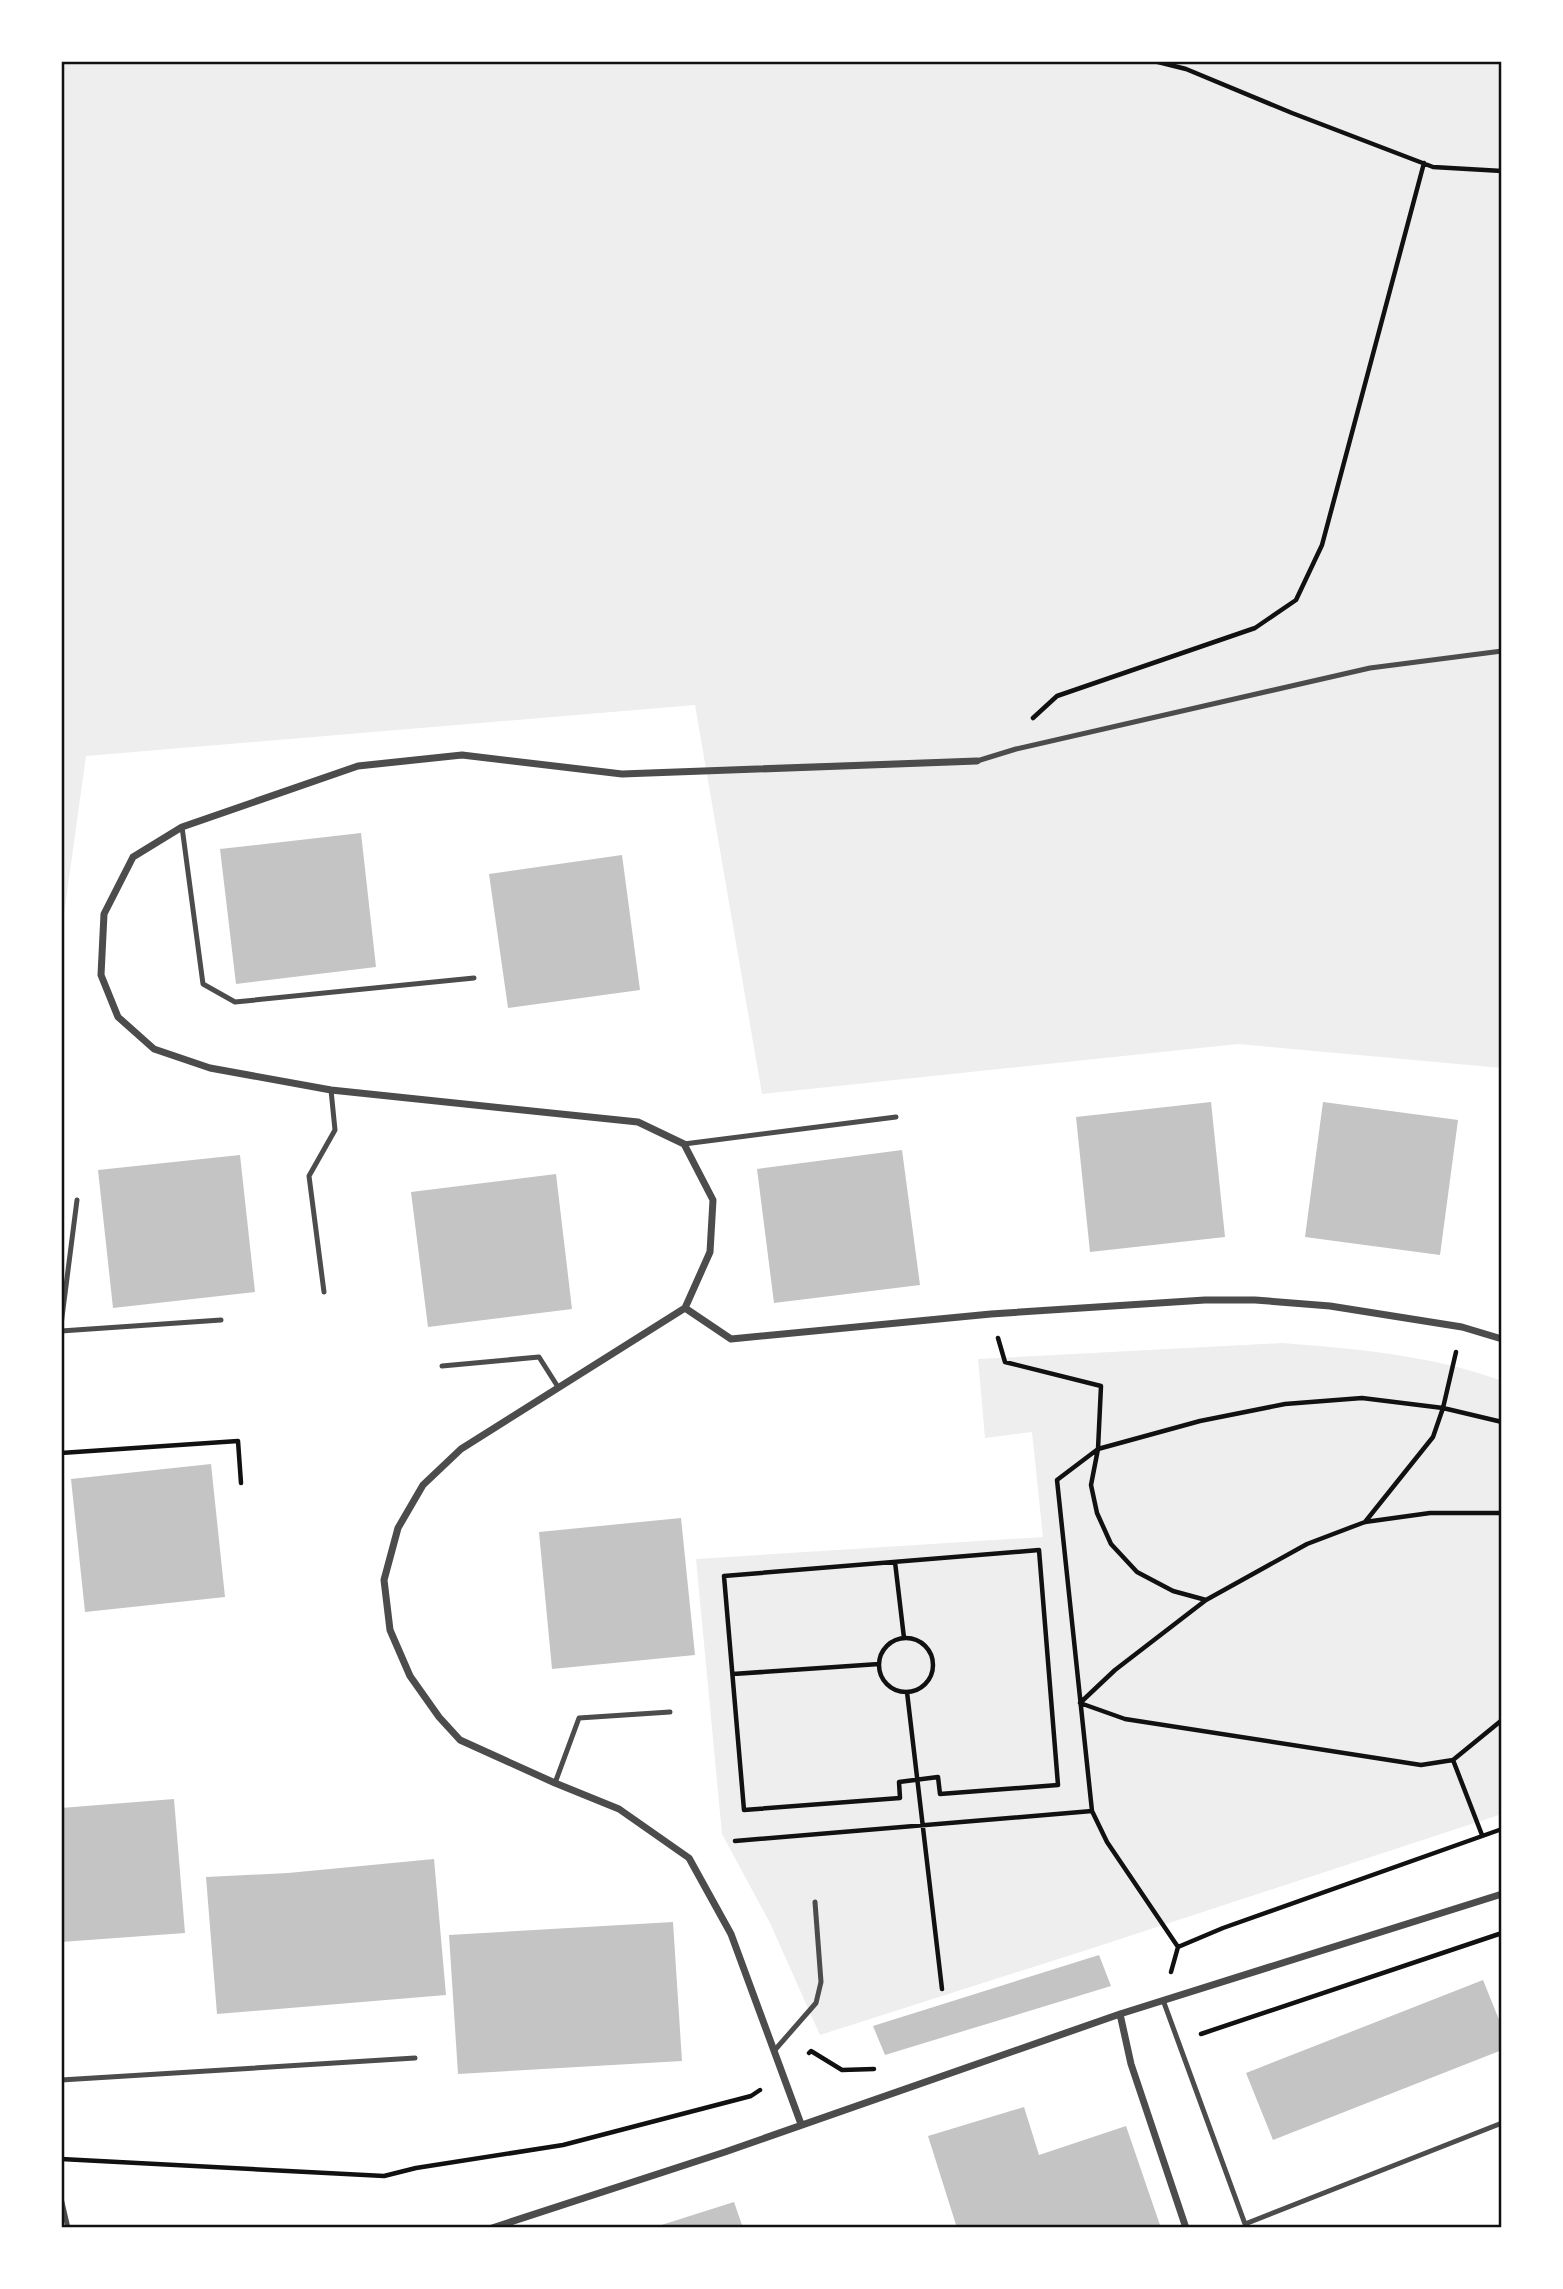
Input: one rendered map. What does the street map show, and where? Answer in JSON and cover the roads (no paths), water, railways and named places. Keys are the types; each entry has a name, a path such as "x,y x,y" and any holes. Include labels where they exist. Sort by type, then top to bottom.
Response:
{"street":[{"path":"801,2123 731,1934 689,1858 619,1809 460,1740 439,1717 410,1675 390,1630 384,1580 398,1528 423,1485 461,1449 685,1308 710,1252 713,1199 684,1144 638,1122 331,1090 210,1068 154,1049 118,1017 101,975 104,914 133,857 182,827 358,766 462,755 622,774 977,761"},
{"path":"685,1308 731,1339 991,1314 1205,1300 1255,1300 1331,1306 1462,1327 1502,1339"},
{"path":"492,2228 725,2151 1120,2014 1502,1894"},
{"path":"1120,2014 1131,2064 1186,2228"}],"lane":[{"path":"977,761 1016,749 1370,668 1502,651"},
{"path":"182,827 203,984 235,1002 474,978"},
{"path":"324,1292 309,1176 335,1130 331,1090"},
{"path":"684,1144 896,1117"},
{"path":"61,1325 77,1199"},
{"path":"61,1331 221,1320"},
{"path":"442,1366 539,1357 558,1387"},
{"path":"555,1783 579,1717 670,1712"},
{"path":"774,2051 816,2003 821,1982 815,1902"},
{"path":"1163,2000 1245,2224 1502,2123"},
{"path":"61,2080 415,2058"},
{"path":"61,2198 68,2228"}]}
